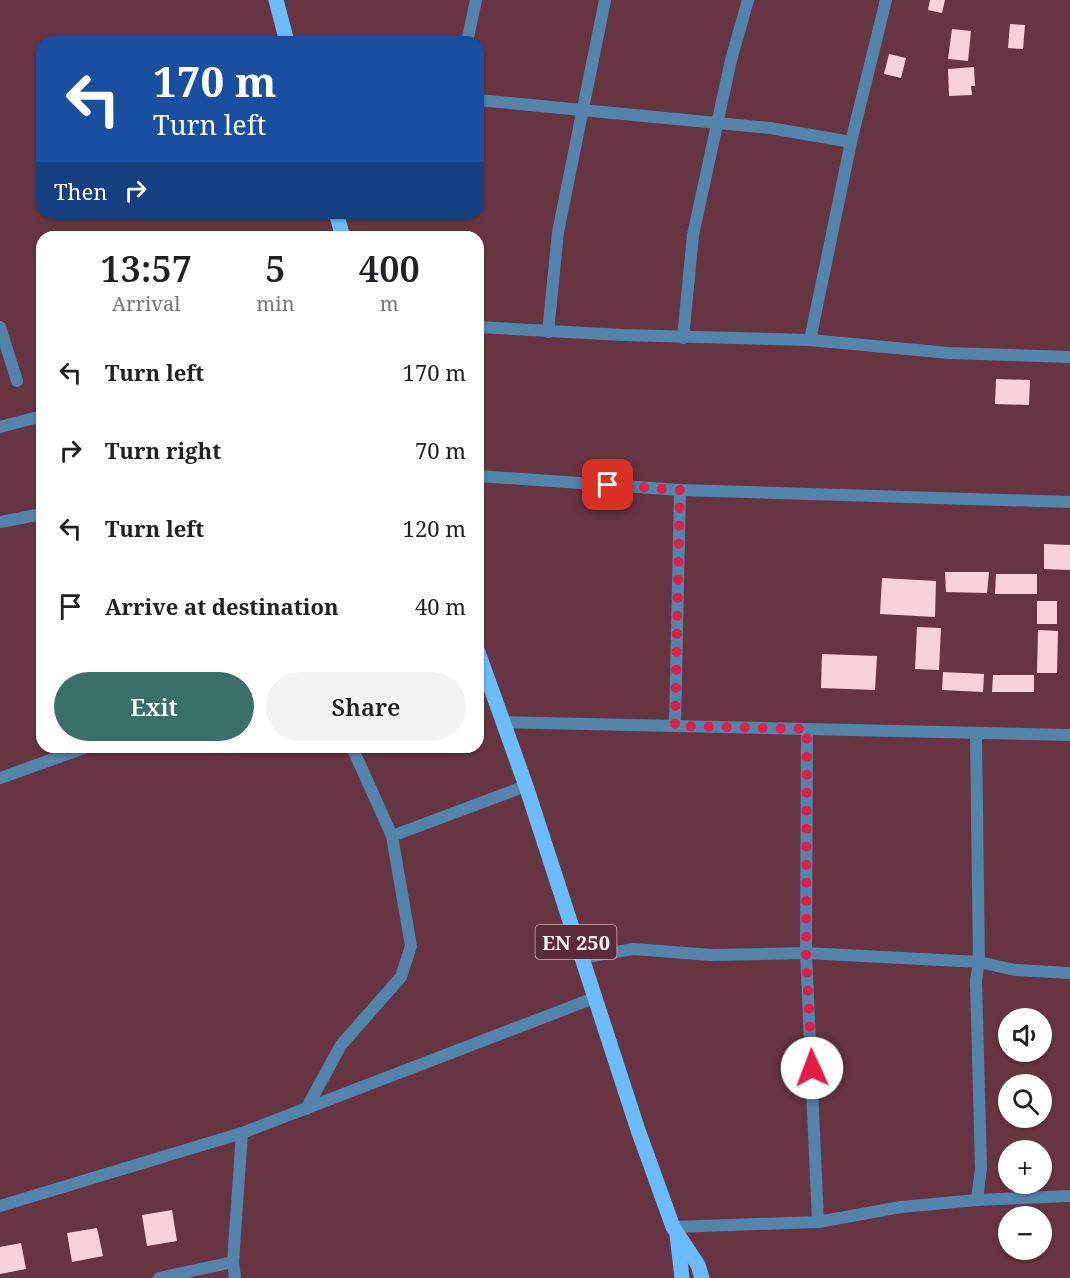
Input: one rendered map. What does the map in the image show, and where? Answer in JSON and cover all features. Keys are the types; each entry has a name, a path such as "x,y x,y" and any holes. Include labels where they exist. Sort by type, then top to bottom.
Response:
{"main road":[{"path":"276,0 286,36"},
{"name":"EN 250","path":"484,670 526,786 594,999 675,1230 682,1278"},
{"name":"EN 250","path":"675,1230 698,1265 702,1278"}],"street":[{"path":"468,36 477,0"},
{"path":"548,332 558,232 605,0"},
{"path":"683,338 693,235 717,123 748,0"},
{"path":"810,340 851,142 886,0"},
{"path":"484,101 770,128 851,142"},
{"path":"0,327 17,381"},
{"path":"484,327 683,338 810,340 949,353 1070,357"},
{"path":"0,427 36,418"},
{"path":"484,476 680,490 1070,502"},
{"path":"675,726 680,490"},
{"path":"0,522 36,515"},
{"path":"502,722 1070,735"},
{"path":"807,729 806,953 818,1222"},
{"path":"976,734 979,962 976,980 981,1168 977,1200"},
{"path":"0,778 70,753"},
{"path":"306,1109 341,1045 401,977 411,946 392,836 355,753"},
{"path":"392,836 526,786"},
{"path":"582,958 633,950 712,955 806,953 979,962 1015,970 1070,973"},
{"path":"0,1206 242,1133 594,999"},
{"path":"235,1278 233,1262 242,1133"},
{"path":"675,1230 818,1222 901,1207 977,1200 1070,1196"},
{"path":"159,1278 233,1262"}],"building":[{"path":"930,0 945,0 942,13 928,10"},
{"path":"1010,24 1025,25 1023,49 1008,48"},
{"path":"952,29 971,31 968,61 948,59"},
{"path":"889,54 906,58 901,78 884,74"},
{"path":"974,67 975,86 971,86 972,95 949,96 948,69"},
{"path":"996,379 1030,380 1029,405 995,404"},
{"path":"1044,544 1070,545 1070,570 1044,569"},
{"path":"945,572 989,572 987,593 946,592"},
{"path":"996,574 1037,574 1037,594 995,594"},
{"path":"882,578 936,581 935,617 880,614"},
{"path":"1037,601 1057,601 1057,624 1037,624"},
{"path":"917,627 941,628 939,670 915,669"},
{"path":"1038,630 1058,631 1057,673 1037,673"},
{"path":"822,654 877,656 875,690 821,688"},
{"path":"943,672 984,674 983,692 942,690"},
{"path":"993,675 1034,675 1034,692 992,692"},
{"path":"172,1210 177,1241 147,1246 142,1215"},
{"path":"97,1228 103,1256 72,1262 67,1233"},
{"path":"21,1243 26,1269 0,1274 0,1247"}],"route":[{"path":"608,485 680,490 675,726 807,729 806,953 812,1068"}]}
